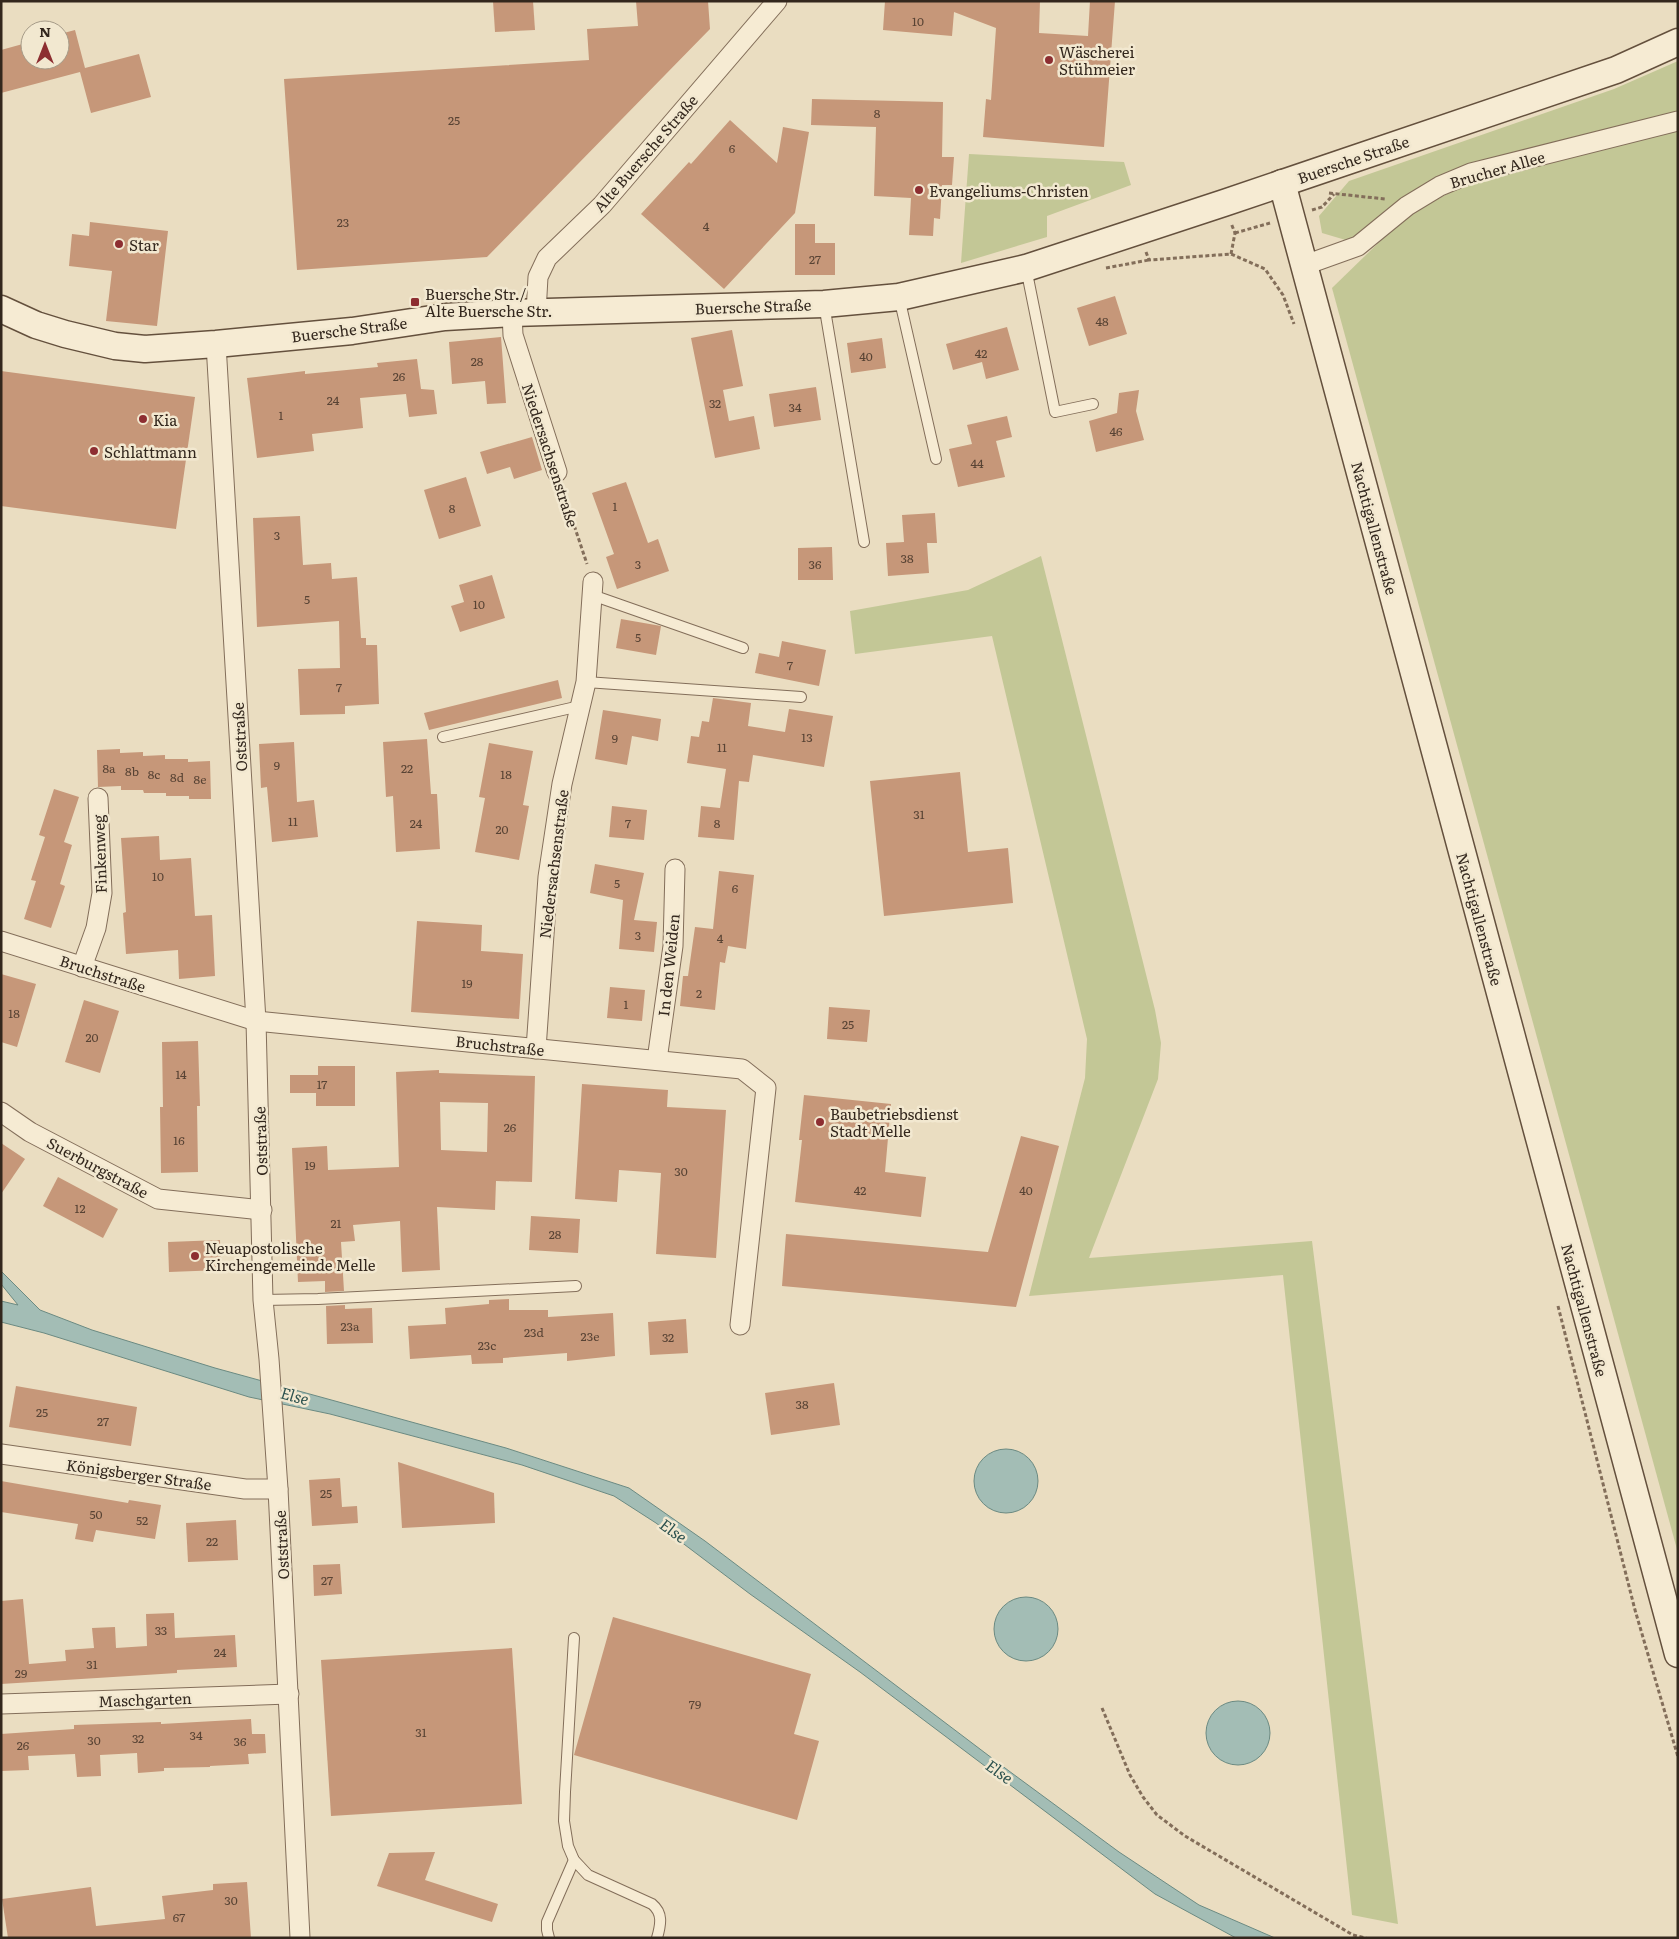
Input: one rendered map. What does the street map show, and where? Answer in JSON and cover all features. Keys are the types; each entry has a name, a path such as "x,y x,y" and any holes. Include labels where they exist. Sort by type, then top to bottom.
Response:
{"main road":[{"name":"Buersche Straße","path":"1,309 36,325 90,341 115,346 145,348 216,344 352,330 444,317 824,304 899,297 1026,268 1140,231 1616,70 1678,42"},
{"name":"Nachtigallenstraße","path":"1282,183 1678,1654"}],"street":[{"name":"Alte Buersche Straße","path":"524,313 547,258 602,205 777,1"},
{"name":"Brucher Allee","path":"1305,265 1358,246 1407,206 1440,186 1471,173 1678,121"},
{"name":"Niedersachsenstraße","path":"524,313 513,335 556,472"},
{"name":"Oststraße","path":"216,344 256,1021 263,1300 278,1489 300,1938"},
{"name":"Niedersachsenstraße","path":"536,1049 548,877 562,784 586,682 592,588"},
{"name":"Finkenweg","path":"82,967 96,928 102,892 98,798"},
{"name":"In den Weiden","path":"657,1060 674,946 675,869"},
{"name":"Bruchstraße","path":"1,941 256,1021 742,1069 766,1088 740,1325"},
{"name":"Suerburgstraße","path":"1,1112 30,1132 158,1199 262,1210"},
{"name":"Königsberger Straße","path":"1,1454 245,1489 278,1489"},
{"name":"Maschgarten","path":"1,1704 289,1694"}],"lane":[{"path":"1026,268 1055,412 1094,404"},
{"path":"899,297 936,459"},
{"name":"Buersche Straße","path":"824,304 864,542"},
{"path":"592,588 743,648"},
{"path":"586,682 802,697"},
{"path":"444,738 580,706"},
{"path":"263,1300 576,1286"},
{"path":"574,1638 564,1821 568,1846 574,1860 588,1874 657,1908 661,1926 657,1938"},
{"path":"549,1938 547,1922 574,1860"}],"path":[{"path":"1334,193 1392,200 1407,206"},
{"path":"1140,231 1149,260 1231,254"},
{"name":"Niedersachsenstraße","path":"556,472 592,588"},
{"path":"1102,1708 1130,1775 1143,1798 1157,1815 1185,1836 1353,1935 1366,1938"}],"green space":[{"path":"1678,61 1678,114 1471,164 1349,241 1322,233 1319,216 1349,181 1614,89"},
{"path":"1678,131 1678,1553 1332,288 1404,218 1467,183"},
{"path":"969,154 1124,162 1131,185 1047,216 1047,237 961,263"},
{"path":"1041,556 1155,1010 1161,1043 1158,1079 1089,1258 1312,1241 1398,1924 1352,1915 1283,1275 1029,1296 1085,1078 1087,1039 992,636 855,654 850,611 968,590"}],"water":[{"name":"Else","path":"1,1271 40,1310 92,1330 215,1368 506,1448 629,1488 705,1541 1119,1852 1199,1905 1275,1938 1236,1938 1155,1894 860,1672 750,1594 656,1523 614,1496 522,1465 330,1414 249,1397 44,1333 1,1322 1,1301 18,1305 1,1284"},
{"path":"1000,1449 1012,1449 1029,1458 1036,1469 1038,1481 1036,1493 1029,1504 1012,1513 1000,1513 988,1508 979,1499 974,1487 974,1475 979,1463 988,1454"},
{"path":"1020,1597 1032,1597 1049,1606 1056,1617 1058,1629 1056,1641 1049,1652 1032,1661 1020,1661 1008,1656 999,1647 994,1635 994,1623 999,1611 1008,1602"},
{"path":"1238,1701 1250,1703 1261,1710 1268,1721 1270,1733 1268,1745 1261,1756 1250,1763 1238,1765 1226,1763 1215,1756 1208,1745 1206,1733 1208,1721 1215,1710 1226,1703"}],"building":[{"path":"493,1 533,1 535,30 495,32"},
{"path":"636,1 708,1 710,29 487,257 297,270 284,79 589,60 587,29 638,26"},
{"path":"885,1 1040,1 1039,33 1088,36 1090,1 1115,1 1104,147 983,137 986,99 991,100 996,28 954,12 952,36 883,30"},
{"path":"75,30 85,68 139,54 151,97 91,113 80,72 1,93 1,50 20,45 20,70 70,70 70,31"},
{"path":"812,99 943,102 942,157 954,157 952,185 942,185 940,219 934,218 933,236 909,235 911,198 874,196 876,127 811,125"},
{"path":"730,120 777,163 783,127 809,132 795,213 724,289 641,214 689,162 691,164"},
{"path":"90,222 168,231 157,326 106,321 112,271 69,266 72,234 89,236"},
{"path":"795,224 815,224 815,243 835,243 835,275 795,275"},
{"path":"1115,296 1127,334 1089,346 1077,308"},
{"path":"1007,327 1019,370 986,379 982,362 953,370 946,344"},
{"path":"732,330 743,386 723,390 729,421 754,416 760,449 715,458 691,338"},
{"path":"501,337 506,403 487,404 485,381 452,384 449,342"},
{"path":"882,338 886,368 851,373 847,343"},
{"path":"417,359 421,389 434,390 437,414 409,417 406,394 360,398 363,428 312,434 314,451 257,458 247,378 305,371 305,374 378,367 377,363"},
{"name":"Schlattmann","path":"1,371 195,397 176,529 1,506"},
{"path":"816,387 821,420 774,427 769,394"},
{"path":"1139,390 1136,411 1144,440 1096,452 1089,421 1117,413 1119,393"},
{"path":"1007,416 1012,437 996,441 1005,477 958,487 949,449 972,444 967,425"},
{"path":"532,437 542,470 514,479 510,467 487,474 480,452"},
{"path":"466,477 481,526 439,539 424,490"},
{"path":"626,482 648,543 658,539 669,571 617,589 606,557 614,554 592,493"},
{"path":"935,513 937,543 927,543 929,573 888,576 886,543 904,542 902,515"},
{"path":"300,516 303,565 331,563 332,579 357,577 361,638 366,638 366,645 377,645 379,704 345,706 345,714 300,715 298,669 340,668 339,621 257,627 253,518"},
{"path":"832,547 833,580 798,580 798,548"},
{"path":"492,575 505,618 460,632 451,606 464,602 459,585"},
{"path":"621,619 661,626 656,655 616,648"},
{"path":"782,641 826,650 819,686 755,673 759,653 779,657"},
{"path":"558,680 562,698 429,730 424,713"},
{"path":"713,698 751,703 748,726 785,732 789,709 833,716 824,767 753,755 749,782 739,781 734,840 698,837 701,806 720,808 726,769 687,763 691,736 699,737 702,721 709,722"},
{"path":"603,710 661,719 658,741 632,736 627,765 595,759"},
{"path":"427,739 431,794 437,794 440,849 396,852 393,796 386,797 383,742"},
{"path":"294,742 297,802 314,800 318,837 272,842 267,787 261,788 259,744"},
{"path":"489,743 533,751 523,805 529,806 519,860 475,852 485,798 479,797"},
{"path":"120,749 120,753 143,752 143,756 165,755 165,759 188,759 188,762 210,761 211,799 189,799 189,796 166,796 166,793 144,793 143,790 121,790 121,786 98,787 97,750"},
{"path":"960,772 968,852 1008,848 1013,903 884,916 870,781"},
{"path":"54,789 79,797 64,842 72,845 60,884 65,886 51,928 24,919 36,881 31,880 45,837 39,835"},
{"path":"612,806 647,810 644,840 609,837"},
{"path":"159,836 160,860 191,858 195,916 212,915 215,976 179,979 178,950 126,954 123,913 126,912 121,838"},
{"path":"595,864 644,873 634,920 657,922 654,952 619,949 623,900 590,893"},
{"path":"719,871 754,875 746,949 728,946 725,963 720,962 715,1010 680,1006 683,976 688,976 695,927 713,929"},
{"path":"417,921 482,925 481,951 523,954 519,1019 411,1012"},
{"path":"1,974 36,984 17,1047 1,1042"},
{"path":"610,987 645,990 642,1021 607,1018"},
{"path":"84,1000 119,1011 100,1073 65,1062"},
{"path":"829,1007 870,1010 867,1042 827,1039"},
{"path":"198,1041 200,1106 197,1106 198,1172 161,1173 160,1107 163,1107 162,1042"},
{"path":"318,1066 355,1066 355,1106 316,1106 316,1093 290,1093 290,1075 318,1075"},
{"path":"439,1070 439,1073 535,1076 532,1182 496,1181 495,1210 437,1207 440,1270 402,1272 400,1221 353,1225 355,1241 341,1242 344,1291 325,1292 325,1281 298,1282 292,1148 327,1146 328,1170 399,1167 396,1072","holes":["440,1102 488,1103 487,1152 441,1150"]},
{"path":"582,1084 668,1090 667,1107 726,1110 716,1258 656,1254 661,1173 619,1170 617,1202 575,1199"},
{"path":"804,1095 891,1104 885,1172 926,1177 921,1217 795,1202 802,1140 799,1140"},
{"path":"1021,1136 1059,1146 1016,1307 782,1286 786,1234 988,1252"},
{"path":"1,1143 25,1159 1,1194"},
{"path":"58,1177 118,1209 103,1238 43,1206"},
{"path":"531,1216 580,1219 578,1253 529,1250"},
{"name":"Neuapostolische Kirchengemeinde Melle","path":"220,1240 221,1270 169,1272 168,1242"},
{"path":"509,1299 509,1310 548,1310 548,1317 613,1313 615,1356 567,1361 567,1353 503,1358 503,1363 472,1364 471,1355 410,1359 408,1326 446,1324 445,1308 489,1304 489,1300"},
{"path":"345,1305 345,1309 372,1308 373,1343 327,1344 326,1306"},
{"path":"686,1319 688,1353 650,1355 648,1322"},
{"path":"834,1383 840,1425 771,1435 765,1393"},
{"path":"16,1386 137,1407 131,1446 9,1427"},
{"path":"398,1462 494,1493 495,1523 402,1528"},
{"path":"340,1478 342,1507 357,1506 358,1523 312,1526 309,1480"},
{"path":"1,1481 128,1503 129,1500 161,1505 155,1539 96,1530 93,1542 75,1539 78,1524 1,1512"},
{"path":"236,1520 238,1560 188,1562 186,1523"},
{"path":"340,1564 342,1594 314,1596 313,1565"},
{"path":"23,1599 29,1664 66,1661 65,1650 94,1648 92,1628 115,1627 116,1648 147,1646 146,1614 174,1613 175,1638 235,1635 237,1667 177,1670 177,1673 1,1684 1,1601"},
{"path":"613,1617 811,1674 794,1734 819,1741 797,1820 574,1755"},
{"path":"512,1648 522,1804 331,1816 321,1660"},
{"path":"251,1719 252,1734 265,1734 266,1753 248,1754 249,1764 164,1768 164,1771 138,1773 137,1753 100,1755 101,1776 77,1777 75,1754 28,1756 29,1770 1,1771 1,1734 74,1729 74,1725 161,1722 161,1724"},
{"path":"435,1852 425,1880 498,1904 492,1922 377,1886 389,1853"},
{"path":"247,1882 251,1938 8,1938 2,1899 91,1887 96,1926 165,1919 162,1896 213,1890 213,1884"}],"place":[{"name":"Wäscherei Stühmeier","path":"1049,60"},
{"name":"Evangeliums-Christen","path":"919,190"},
{"name":"Star","path":"119,244"},
{"name":"Buersche Str./ Alte Buersche Str.","path":"415,302"},
{"name":"Kia","path":"143,419"},
{"name":"Schlattmann","path":"94,451"},
{"name":"Baubetriebsdienst Stadt Melle","path":"820,1122"},
{"name":"Neuapostolische Kirchengemeinde Melle","path":"195,1256"}]}
